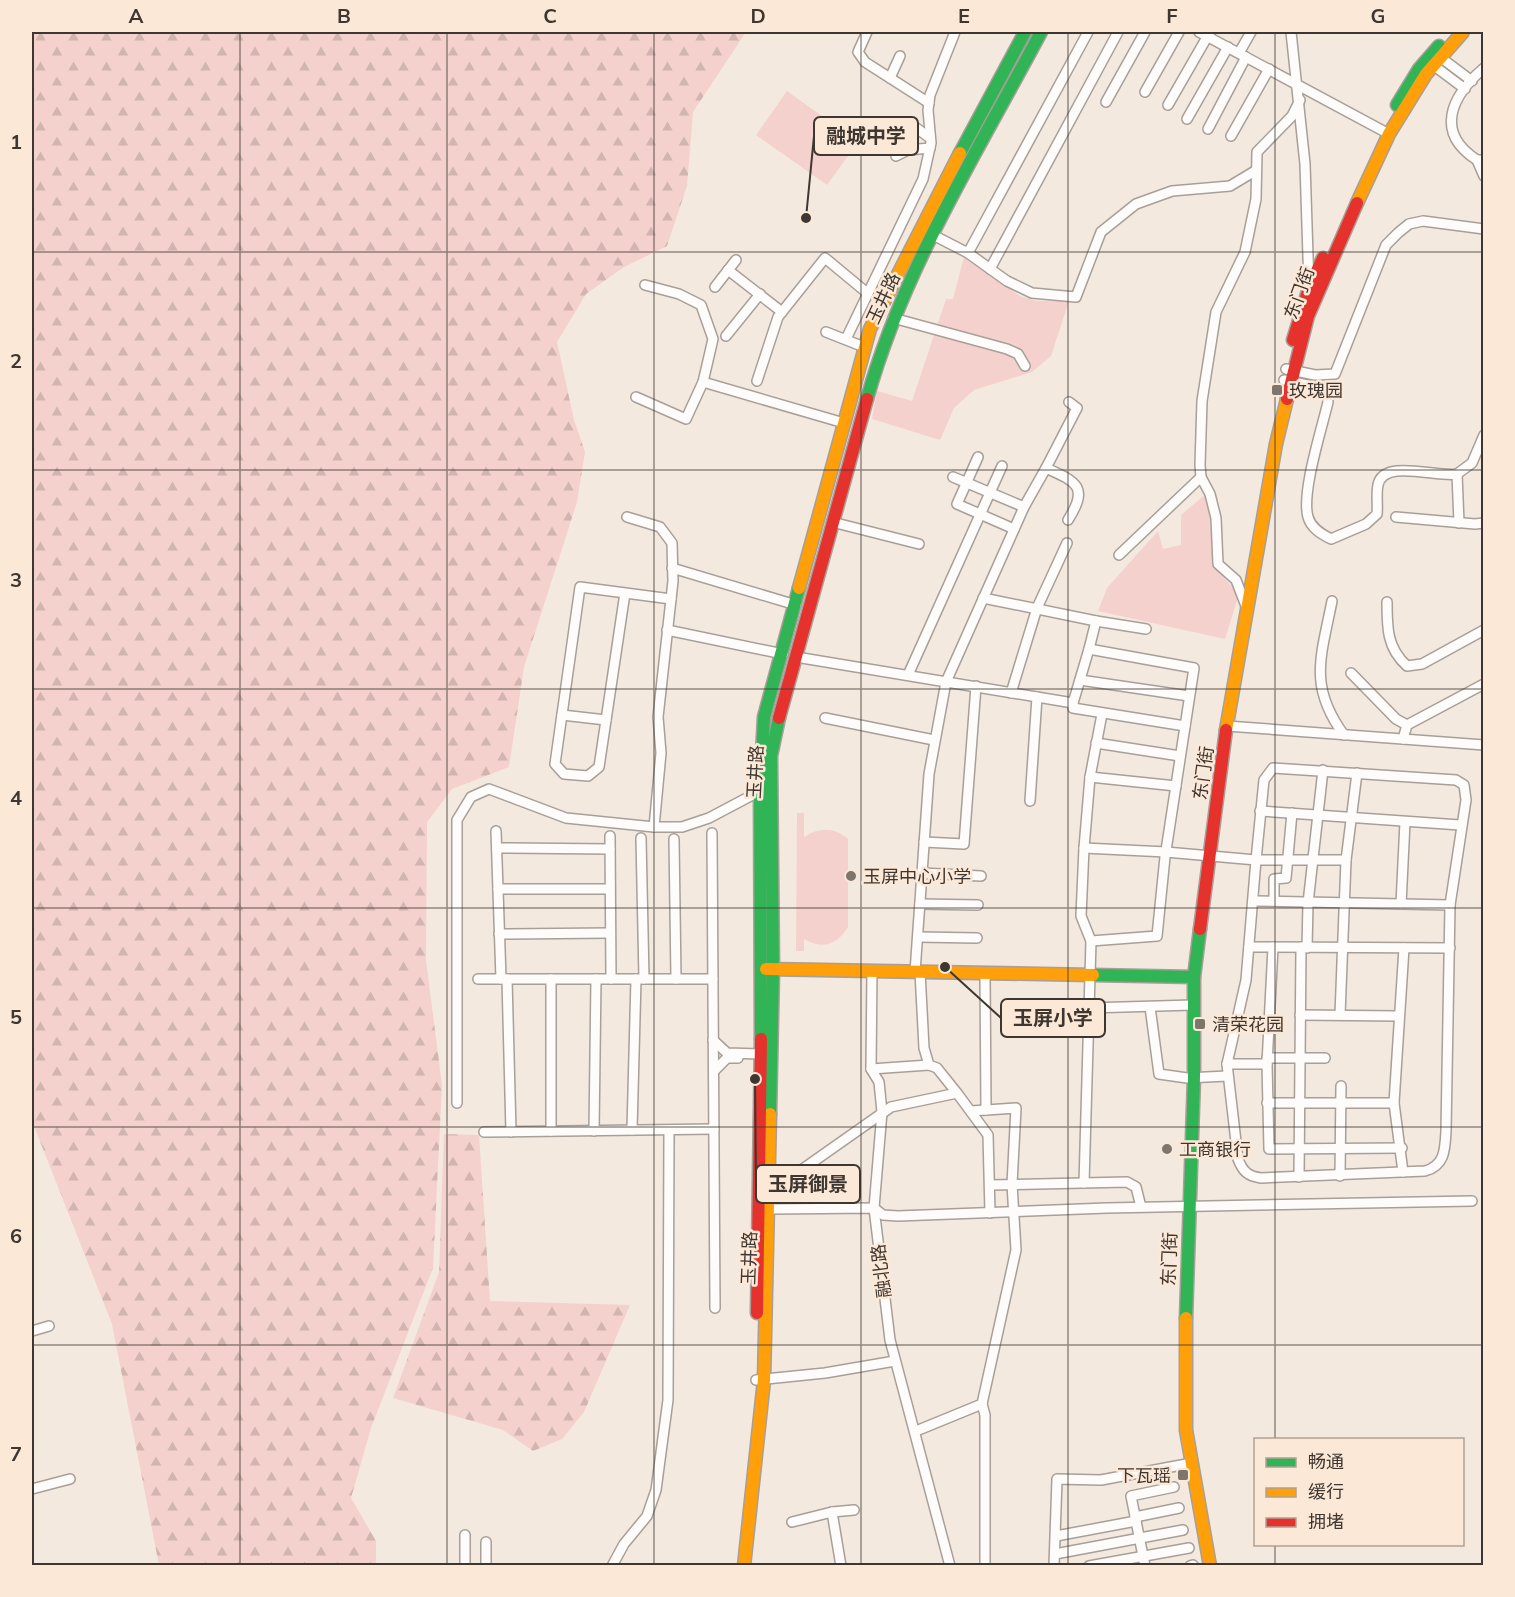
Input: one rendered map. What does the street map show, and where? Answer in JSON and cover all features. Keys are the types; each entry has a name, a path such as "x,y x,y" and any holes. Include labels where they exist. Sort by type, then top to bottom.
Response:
{"street":[{"path":"867,32 858,52 864,62 928,103"},
{"path":"846,339 866,292 923,179 930,143 928,103 956,32"},
{"name":"玉井路","path":"736,1566 760,1380 761,1056 767,969 760,791 764,717 870,329 920,227 1025,32"},
{"name":"玉井路","path":"744,1566 760,1380 769,1209 767,969 771,756 783,699 882,345 933,235 1041,32"},
{"path":"968,253 1088,32"},
{"path":"990,269 1118,32"},
{"path":"1106,102 1144,32"},
{"path":"1145,92 1179,32"},
{"path":"1208,129 1251,32"},
{"path":"1292,32 1296,84 1300,100 1309,288 1313,304"},
{"name":"东门街","path":"1206,856 1276,444 1309,288 1385,132 1419,69 1452,32"},
{"name":"东门街","path":"1203,1566 1186,1430 1185,1207 1191,1078 1191,977 1221,723 1273,424 1313,304 1385,132 1437,61 1463,32"},
{"path":"1168,105 1205,33 1385,132"},
{"path":"1187,119 1228,47"},
{"path":"890,78 900,56"},
{"path":"1437,61 1468,85"},
{"path":"1484,68 1468,85 1452,114 1451,130 1457,145 1480,160 1484,176"},
{"path":"1231,136 1269,69"},
{"path":"1247,609 1236,580 1218,564 1216,518 1210,494 1201,477 1202,401 1216,312 1245,252 1256,199 1257,152 1292,116 1300,100"},
{"path":"915,127 930,143"},
{"path":"896,156 930,143"},
{"path":"933,235 968,253 990,269 1032,293 1076,297 1101,232 1136,204 1172,191 1230,186 1255,171"},
{"path":"1289,375 1335,374 1386,245 1403,228 1423,221 1484,229"},
{"path":"758,381 772,333 782,312 825,258 866,292"},
{"path":"715,287 736,260"},
{"path":"728,270 782,312"},
{"path":"636,397 686,419 703,382 713,339 701,306 679,294 645,285"},
{"path":"726,336 760,294"},
{"path":"893,318 1007,349 1018,354 1025,366"},
{"path":"826,332 864,347"},
{"path":"1289,375 1327,392 1328,402 1312,469 1308,516 1313,526 1322,535 1331,539 1366,524 1377,514 1377,484 1383,476 1391,472 1457,474 1472,463 1484,435"},
{"path":"703,382 844,423"},
{"path":"929,1065 924,1048 917,972 918,937 934,740 946,682 1024,507 1077,408 1069,402"},
{"path":"978,456 957,504 1014,529"},
{"path":"908,675 1002,466"},
{"path":"1046,468 1071,481 1079,488 1081,498 1068,520"},
{"path":"1457,474 1459,523"},
{"path":"953,477 1024,507"},
{"path":"1119,555 1201,477"},
{"path":"627,517 660,527 672,543 671,599 658,717 661,753 654,827"},
{"path":"1396,517 1484,523"},
{"path":"832,522 919,544"},
{"path":"1011,693 1037,608 1067,543"},
{"path":"672,568 796,605"},
{"path":"625,593 599,767 588,776 564,774 555,764 580,587 671,599"},
{"path":"983,598 1146,629"},
{"path":"1332,602 1320,674 1321,695 1330,716 1344,735"},
{"path":"1387,602 1390,644 1398,658 1407,666 1422,664 1484,630"},
{"path":"1096,621 1073,708 1185,726"},
{"path":"667,630 783,654"},
{"path":"1089,649 1194,668 1166,852 1156,936 1091,941"},
{"path":"796,657 1073,703"},
{"path":"1351,673 1396,719 1407,725"},
{"path":"1080,680 1189,696"},
{"path":"1403,739 1407,725 1484,684"},
{"path":"924,842 964,844 976,686"},
{"path":"1030,801 1037,697"},
{"path":"1084,1183 1091,941 1081,916 1090,777 1102,714"},
{"path":"562,715 606,720"},
{"path":"825,718 934,740"},
{"path":"1227,726 1484,745"},
{"path":"1096,743 1180,756"},
{"path":"1273,768 1323,770 1461,781 1467,791 1460,825 1450,905 1445,1149 1441,1162 1435,1169 1340,1176 1261,1178 1250,1176 1242,1169 1238,1159 1227,1064 1246,980 1265,776 1273,768"},
{"path":"1299,1177 1300,1015 1308,903 1320,815 1323,770"},
{"path":"1340,1015 1346,860 1357,773"},
{"path":"1090,777 1176,786"},
{"path":"457,1103 456,820 471,797 489,789 566,818 654,827 682,827 710,818 760,791"},
{"path":"1260,811 1460,825"},
{"path":"1274,902 1274,879 1286,878 1292,813"},
{"path":"1401,904 1406,822"},
{"path":"496,831 511,1132"},
{"path":"712,833 715,1308"},
{"path":"610,836 611,979"},
{"path":"632,1130 640,979 641,838"},
{"path":"674,839 676,979"},
{"path":"496,848 610,849"},
{"path":"1084,848 1256,860 1346,860"},
{"path":"922,873 981,876"},
{"path":"498,890 610,889"},
{"path":"1254,901 1450,905"},
{"path":"920,904 978,905"},
{"path":"500,934 610,933"},
{"path":"918,937 977,938"},
{"path":"1273,947 1267,1061 1269,1149 1402,1148"},
{"path":"1249,948 1450,948"},
{"path":"1403,1172 1402,1148 1394,1103 1404,948"},
{"path":"767,969 1191,977"},
{"name":"融北路","path":"872,971 871,1069 879,1082 882,1112 874,1208 882,1286 894,1360 916,1431 950,1566"},
{"path":"985,974 986,1110"},
{"path":"551,979 551,1131"},
{"path":"594,1131 596,979"},
{"path":"478,980 713,979"},
{"path":"1088,1008 1190,1005"},
{"path":"1150,1006 1159,1074 1191,1078 1227,1076"},
{"path":"1300,1015 1398,1016"},
{"path":"713,1040 727,1053 761,1056"},
{"path":"714,1071 727,1058 761,1056"},
{"path":"1227,1064 1325,1058"},
{"path":"871,1069 929,1065 937,1068 988,1135 990,1213"},
{"path":"1340,1176 1341,1086"},
{"path":"769,1178 800,1171 891,1107 957,1093"},
{"path":"1267,1103 1394,1103"},
{"path":"971,1111 1016,1108 1012,1184 1016,1250 982,1404 985,1415 985,1566"},
{"path":"484,1132 714,1129"},
{"path":"612,1566 624,1544 646,1516 656,1490 668,1400 669,1130"},
{"path":"990,1185 1127,1182 1136,1187 1141,1207"},
{"path":"769,1209 874,1208 884,1215 898,1216 1013,1210 1472,1201"},
{"path":"32,1331 49,1326"},
{"path":"760,1380 825,1373 894,1360"},
{"path":"916,1431 982,1404"},
{"path":"1054,1566 1057,1479 1101,1480 1189,1464"},
{"name":"东门街","path":"1189,1464 1210,1566"},
{"path":"32,1489 70,1479"},
{"path":"1144,1561 1131,1496 1174,1487"},
{"path":"1056,1536 1179,1508"},
{"path":"792,1522 832,1512 854,1510"},
{"path":"832,1512 841,1566"},
{"path":"1055,1554 1183,1530"},
{"path":"465,1535 465,1566"},
{"path":"486,1542 486,1566"},
{"path":"1089,1566 1144,1561 1189,1548"}],"green space":[{"path":"32,32 746,32 693,112 687,186 667,246 624,267 586,294 557,342 574,420 585,452 577,502 524,667 509,767 452,789 427,822 426,960 442,1085 433,1268 371,1428 351,1498 376,1541 376,1565 159,1565 112,1324 32,1121"},
{"path":"787,91 858,142 827,185 756,135"},
{"path":"964,257 1020,296 1037,301 1069,301 1051,356 1032,372 974,390 954,408 940,440 872,419 877,391 912,401 946,299 953,299"},
{"path":"1207,493 1217,569 1239,594 1225,639 1098,611 1107,588 1158,531 1163,549 1181,545 1181,515"},
{"path":"797,813 804,813 804,837 816,831 832,830 848,839 848,927 839,938 829,944 817,944 804,939 804,951 796,951"},
{"path":"444,1134 479,1135 490,1301 630,1305 584,1412 562,1439 533,1451 503,1430 393,1398 439,1272"}],"traffic: fast":[{"path":"960,153 1025,32"},
{"path":"867,399 882,351 921,257 1041,32"},
{"path":"1397,105 1419,69 1439,46"},
{"path":"761,1039 760,791 764,717 799,588"},
{"path":"770,1114 773,970 771,756 779,718"},
{"path":"1186,1318 1194,1077 1194,977 1200,929"},
{"path":"1093,975 1194,977"}],"traffic: slow":[{"path":"1357,203 1389,134 1426,74 1463,32"},
{"path":"799,588 870,329 960,153"},
{"path":"1226,730 1276,444 1287,399"},
{"path":"766,969 1093,975"},
{"path":"744,1566 764,1380 770,1114"},
{"path":"1186,1318 1186,1430 1210,1566"}],"traffic: jam":[{"path":"1287,399 1308,316 1357,203"},
{"path":"1293,340 1309,288 1323,258"},
{"path":"779,718 867,399"},
{"path":"1200,929 1226,730"},
{"path":"757,1313 761,1039"}],"place":[{"name":"融城中学","path":"806,218"},
{"name":"玫瑰园","path":"1277,390"},
{"name":"玉屏中心小学","path":"851,876"},
{"name":"玉屏小学","path":"945,967"},
{"name":"清荣花园","path":"1200,1024"},
{"name":"玉屏御景","path":"755,1079"},
{"name":"工商银行","path":"1167,1149"},
{"name":"下瓦瑶","path":"1183,1475"}]}
